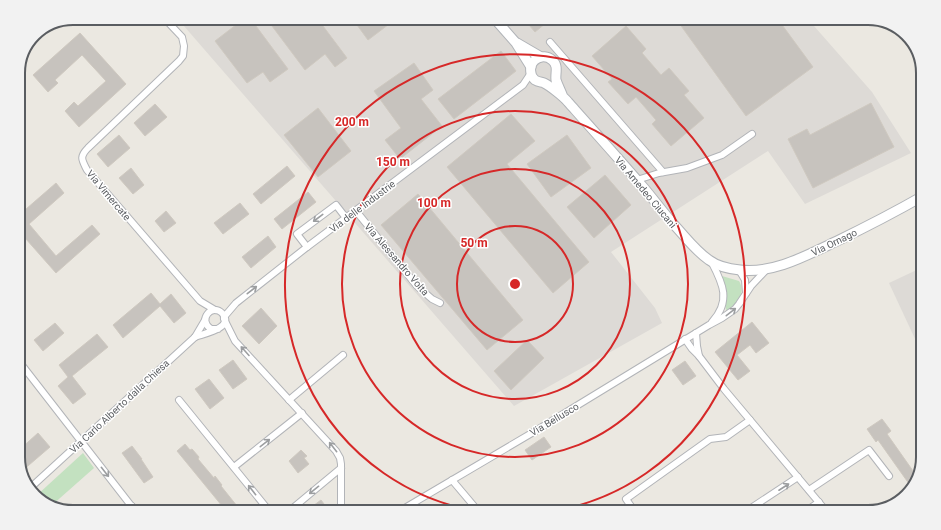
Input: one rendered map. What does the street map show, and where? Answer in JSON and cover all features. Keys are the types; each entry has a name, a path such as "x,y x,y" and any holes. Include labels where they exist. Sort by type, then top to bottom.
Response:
{"main road":[{"name":"Via Amedeo Ciucani","path":"500,25 516,43 535,76 564,97 698,252 711,261 727,268 739,270"},
{"name":"Via Amedeo Ciucani","path":"516,43 541,57 548,58 554,62 556,68 555,75 564,97"},
{"path":"541,57 535,60 535,76 550,81 555,75"},
{"name":"Via Ornago","path":"739,270 755,271 783,265 871,225 916,200"}],"street":[{"name":"Via Vimercate","path":"171,25 182,37 184,46 183,56 86,149 82,160 87,170 200,301 215,310"},
{"path":"550,42 663,172"},
{"name":"Via delle Industrie","path":"224,318 236,303 307,247 535,76"},
{"path":"637,180 663,172 687,168 722,154 752,134"},
{"path":"307,247 297,234 336,205 346,218"},
{"name":"Via Alessandro Volta","path":"356,211 417,286 432,299 440,303"},
{"name":"Via Bellusco","path":"709,325 720,311 723,294 720,278 711,261"},
{"name":"Via Bellusco","path":"410,505 696,332 732,312 752,284 767,269"},
{"path":"739,270 745,280 746,293"},
{"name":"Via Vimercate","path":"200,301 205,319"},
{"path":"218,329 210,328 206,325 205,319 209,312 215,310 220,312 235,341 336,451 340,458 341,468 341,505"},
{"path":"195,337 218,329 222,325 224,318"},
{"name":"Via Carlo Alberto dalla Chiesa","path":"34,485 195,337 205,319"},
{"path":"696,332 697,351 699,356"},
{"path":"685,339 724,389 821,505"},
{"path":"289,400 343,355"},
{"path":"25,369 131,505"},
{"path":"180,400 264,505"},
{"path":"234,467 302,413"},
{"path":"630,505 626,499 710,439 726,437 750,420"},
{"path":"809,490 869,450 889,476"},
{"path":"296,505 341,468"},
{"path":"756,505 798,477"},
{"path":"452,480 472,505"},
{"path":"815,505 819,502"}],"shaded area":[{"path":"183,25 813,25 872,92 911,153 805,204 768,151 611,252 655,308 662,323 514,406"},
{"path":"916,270 916,341 889,283"}],"green space":[{"path":"722,276 739,281 742,290 740,298 731,309 727,311 725,306 726,288"},
{"path":"83,453 94,468 56,501 49,499 40,492"}],"building":[{"path":"236,25 255,25 288,69 270,82 263,72 247,83 215,41"},
{"path":"271,25 322,25 347,58 335,67 325,54 305,70"},
{"path":"357,25 388,25 368,40"},
{"path":"529,25 544,25 535,32"},
{"path":"680,25 782,25 813,67 746,116"},
{"path":"626,26 646,49 642,53 661,75 669,68 689,91 684,95 704,118 671,146 652,124 656,120 636,97 628,104 608,82 612,79 592,56"},
{"path":"80,33 126,84 79,127 65,111 74,102 78,106 106,81 82,55 55,80 58,83 48,92 33,75"},
{"path":"501,51 516,71 454,119 438,99"},
{"path":"414,63 433,90 421,99 442,126 400,159 385,140 401,128 374,91"},
{"path":"871,103 894,147 813,188 788,139 807,129 810,135"},
{"path":"155,104 167,117 145,136 134,123"},
{"path":"318,108 351,151 318,177 284,135"},
{"path":"511,114 535,141 507,164 589,262 553,293 447,167"},
{"path":"119,135 130,148 108,167 97,154"},
{"path":"567,135 591,168 551,197 527,164"},
{"path":"287,166 295,176 261,204 253,194"},
{"path":"131,168 144,185 133,194 119,178"},
{"path":"605,175 631,205 594,238 567,207"},
{"path":"56,183 64,193 29,224 56,256 92,225 100,234 56,273 25,238 25,210"},
{"path":"308,192 316,202 282,229 274,219"},
{"path":"418,194 523,320 487,350 381,225"},
{"path":"240,203 249,214 223,234 214,223"},
{"path":"166,211 176,223 164,232 155,221"},
{"path":"268,236 276,247 251,268 242,257"},
{"path":"151,293 160,304 171,294 186,313 174,323 160,306 123,338 113,325"},
{"path":"261,308 277,326 259,344 242,326"},
{"path":"752,322 769,343 756,353 750,345 737,355 750,371 738,380 715,352"},
{"path":"55,323 64,333 43,351 34,340"},
{"path":"97,334 108,347 72,376 86,394 73,404 58,386 68,377 59,365"},
{"path":"527,340 544,358 511,390 494,371"},
{"path":"233,360 247,379 233,389 219,370"},
{"path":"685,361 696,376 683,385 672,370"},
{"path":"209,379 224,398 210,409 195,389"},
{"path":"882,419 891,431 887,434 913,471 908,483 878,440 876,442 867,429"},
{"path":"38,433 50,447 26,467 25,445"},
{"path":"544,437 551,447 532,460 525,450"},
{"path":"185,444 190,450 192,449 199,457 198,459 214,478 215,476 236,505 221,505 177,451"},
{"path":"132,446 153,477 144,483 122,453"},
{"path":"301,450 307,456 304,458 309,464 298,473 289,461"},
{"path":"321,500 325,505 314,505"}]}
